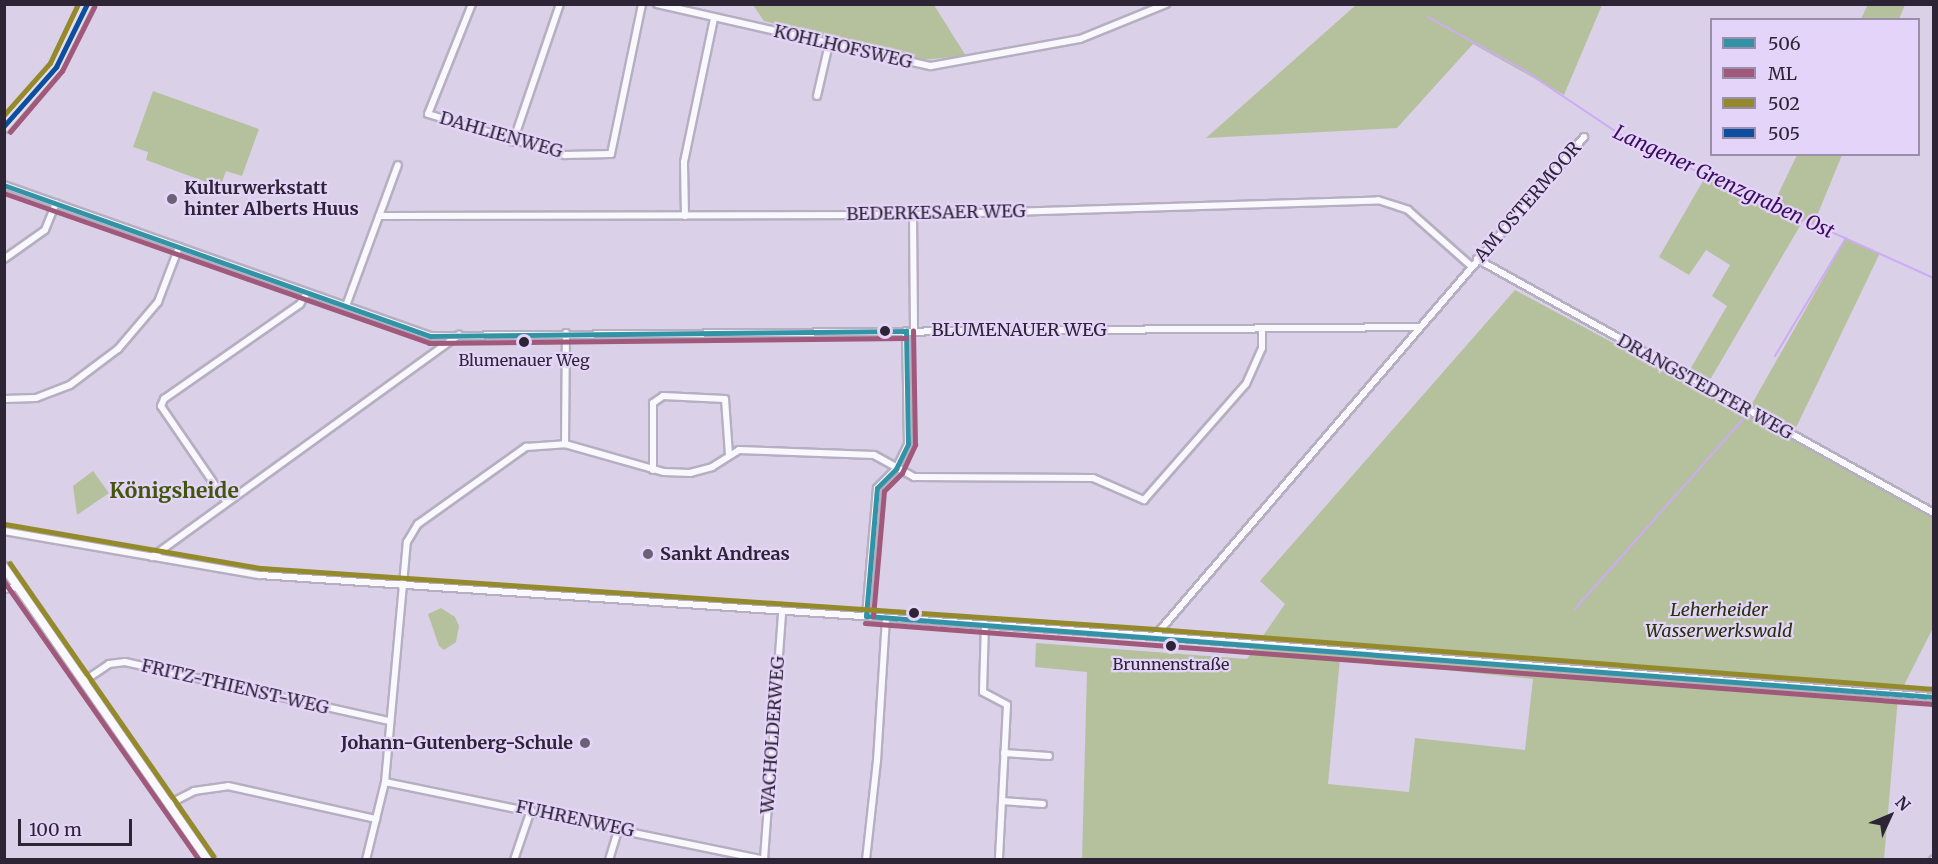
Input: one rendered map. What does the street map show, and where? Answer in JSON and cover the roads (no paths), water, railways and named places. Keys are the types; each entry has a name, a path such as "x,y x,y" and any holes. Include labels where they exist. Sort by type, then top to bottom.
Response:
{"main road":[{"path":"4,127 63,56 87,4"}],"street":[{"name":"DAHLIENWEG","path":"472,4 428,114 513,142 565,155 611,154 642,4"},
{"path":"513,142 560,4"},
{"name":"KOHLHOFSWEG","path":"657,4 931,66 1080,39 1166,4"},
{"path":"685,216 684,162 714,18"},
{"path":"817,96 829,44"},
{"name":"AM OSTERMOOR","path":"1471,266 1584,137"},
{"path":"346,306 398,165"},
{"name":"BLUMENAUER WEG","path":"4,185 430,336 1419,327"},
{"name":"BEDERKESAER WEG","path":"379,216 913,215 1378,200 1408,210 1471,266"},
{"path":"4,259 45,230 56,203"},
{"path":"866,616 877,489 896,469 908,444 913,215"},
{"path":"4,399 36,398 70,385 118,349 158,302 179,247"},
{"name":"DRANGSTEDTER WEG","path":"1478,259 1934,513"},
{"path":"1155,636 1471,266"},
{"path":"226,501 161,406 164,399 300,304 308,293"},
{"path":"366,860 385,782 400,584 406,542 418,524 526,447 565,444 653,470 690,473 712,467 739,450 874,455 914,477 1093,478 1139,499 1149,499 1246,384 1262,348 1262,328"},
{"path":"565,444 566,333"},
{"path":"152,557 226,501 459,335"},
{"path":"653,470 654,403 663,396 725,399 729,455"},
{"path":"4,531 260,575 1155,636 1934,697"},
{"path":"4,567 208,860"},
{"path":"4,589 18,587"},
{"name":"WACHOLDERWEG","path":"765,859 782,611"},
{"path":"866,860 877,761 886,618"},
{"path":"985,624 983,692 1007,705 999,860"},
{"name":"FRITZ-THIENST-WEG","path":"84,681 109,664 125,662 390,722"},
{"path":"1004,753 1049,756"},
{"name":"FUHRENWEG","path":"385,782 619,828 735,856 765,859"},
{"path":"169,804 194,791 228,786 376,819"},
{"path":"1002,801 1043,804"},
{"path":"514,860 531,810"},
{"path":"609,860 619,828"}],"waterway":[{"name":"Langener Grenzgraben Ost","path":"1428,17 1525,71 1630,141 1934,278"},
{"path":"1775,356 1846,238"},
{"path":"1575,609 1744,418"}],"place":[{"name":"Kulturwerkstatt hinter Alberts Huus","path":"172,199"},
{"name":"Blumenauer Weg","path":"524,342"},
{"name":"Sankt Andreas","path":"648,554"},
{"name":"Brunnenstraße","path":"1171,646"},
{"name":"Johann-Gutenberg-Schule","path":"585,743"}],"district":[{"name":"Königsheide","path":"174,491"}],"park label":[{"name":"Leherheider Wasserwerkswald","path":"1719,621"}]}
